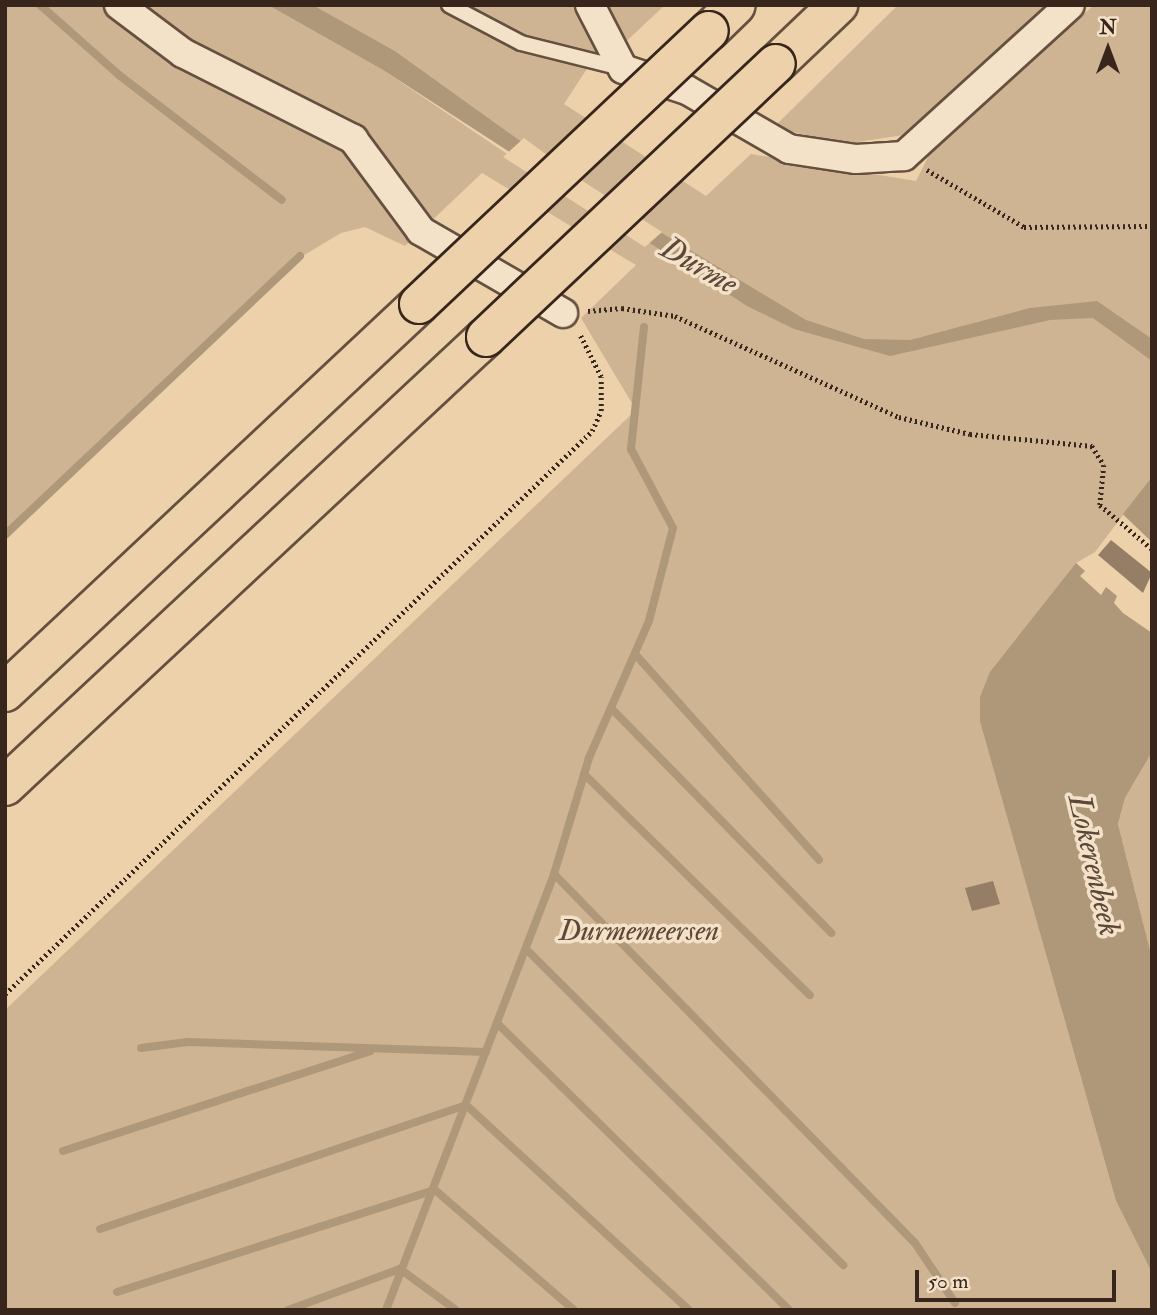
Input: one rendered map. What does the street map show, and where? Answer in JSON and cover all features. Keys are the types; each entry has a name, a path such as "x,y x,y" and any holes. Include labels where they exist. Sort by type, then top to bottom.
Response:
{"highway":[{"path":"5,692 736,5"},
{"path":"5,786 838,5"}],"street":[{"path":"119,5 183,53 353,139 421,231 563,313"},
{"path":"590,5 623,69 687,90 789,149 856,159 904,156 1070,5"}],"lane":[{"path":"449,5 521,43 623,69"}],"path":[{"path":"904,156 1024,228 1152,226"},
{"path":"563,313 622,308 675,316 899,417 970,434 1092,446 1104,465 1100,505 1152,549"},
{"path":"5,995 592,431 601,411 601,377 590,346 563,313"}],"green space":[{"name":"Durmemeersen","path":"5,5 268,5 383,70 566,194 579,183 395,51 313,5 590,5 607,38 564,104 706,196 751,154 916,181 931,151 1094,5 1152,5 1152,542 1123,515 1095,552 1076,563 980,722 1116,1201 1152,1273 1152,1310 5,1310 5,1010 636,410 581,318 636,265 482,173 405,246 365,227 341,233 301,257 6,534"},
{"path":"603,5 665,5 618,49"},
{"path":"898,5 1049,5 904,135 844,144 780,129 777,124"},
{"path":"1152,752 1152,958 1118,824 1125,798"}],"water":[{"name":"Durme","path":"268,5 313,5 395,51 579,183 806,320 864,339 910,340 1030,308 1097,301 1152,339 1152,361 1093,318 1050,320 890,356 794,329 747,306 383,70"},
{"path":"1152,477 1152,542 1123,514"},
{"name":"Lokerenbeek","path":"1076,563 1085,571 1080,576 1101,595 1106,587 1117,596 1114,603 1123,613 1152,633 1152,752 1125,798 1118,824 1152,958 1152,1273 1116,1201 980,722 980,697 990,672"}],"pier":[{"path":"524,138 581,180 662,232 645,247 503,157"}],"building":[{"path":"1111,540 1152,573 1143,593 1098,555"},
{"path":"993,881 1000,904 972,911 965,888"}],"waterway":[{"path":"40,5 119,75 282,200"},
{"path":"5,535 300,256"},
{"path":"644,327 631,449 673,528 649,621 589,758 554,874 915,1243 955,1303"},
{"path":"635,654 819,860"},
{"path":"611,708 831,933"},
{"path":"584,774 810,995"},
{"path":"386,1310 554,874"},
{"path":"526,949 843,1265"},
{"path":"497,1023 789,1310"},
{"path":"141,1048 188,1042 486,1052"},
{"path":"63,1151 370,1051"},
{"path":"100,1229 466,1105 689,1310"},
{"path":"117,1292 435,1190 574,1310"},
{"path":"288,1310 400,1269 456,1310"}]}
